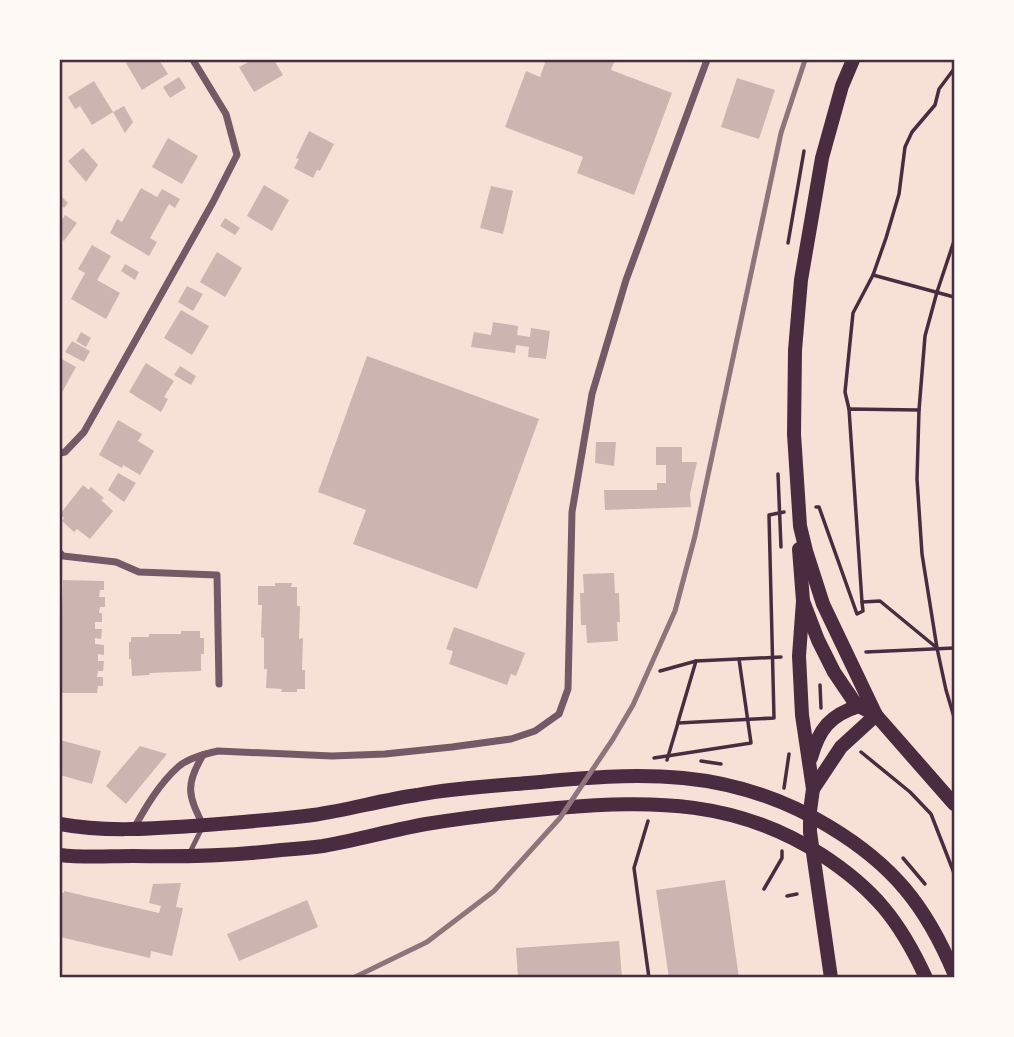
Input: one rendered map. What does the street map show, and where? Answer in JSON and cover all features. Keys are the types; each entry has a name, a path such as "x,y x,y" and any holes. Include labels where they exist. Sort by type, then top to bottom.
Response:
{"main road":[{"path":"831,978 810,832 813,789 802,715 799,656 803,601 794,433 795,350 801,280 822,158 842,86 853,60"},
{"path":"800,526 822,604 876,715 954,804"},
{"path":"803,601 825,654 844,688 859,706 876,715"},
{"path":"809,766 816,739 822,729 845,712 859,706"},
{"path":"813,789 848,739 876,715"},
{"path":"60,824 133,830 247,822 315,814 419,794 636,775 676,777 731,785 776,800 812,817 852,841 885,867 905,888 933,928 954,973"},
{"path":"60,855 249,854 321,846 424,825 511,812 637,804 683,806 721,812 762,824 810,848 847,873 866,888 890,915 926,978"}],"street":[{"path":"60,453 65,452 84,432 237,155 226,114 194,60"},
{"path":"133,830 146,806 179,766 203,754 218,751 332,756 452,747 511,739 535,731 559,714 568,689 572,512 592,394 625,280 707,60"},
{"path":"60,553 63,556 116,562 139,572 217,575 219,684"},
{"path":"203,754 192,773 190,792 203,825"}],"lane":[{"path":"187,856 203,825"}],"path":[{"path":"857,614 863,611 849,409 845,392 853,313 873,275 899,194 905,147 912,132 935,105 939,89 954,69"},
{"path":"954,241 925,337 917,480 922,554 937,648 954,717"},
{"path":"873,275 954,297"},
{"path":"849,409 919,410"},
{"path":"862,602 880,601 937,648"},
{"path":"846,654 954,648"},
{"path":"825,654 819,655 821,711 831,721"},
{"path":"660,671 696,660 799,656"},
{"path":"654,758 751,743 739,659"},
{"path":"664,769 696,660"},
{"path":"678,723 716,721 713,721"},
{"path":"848,739 910,792 931,814 954,873"},
{"path":"638,819 649,819 634,868 649,978"},
{"path":"775,847 785,852"},
{"path":"764,889 782,858"},
{"path":"787,896 797,894"}],"building":[{"path":"132,60 159,60 168,74 142,90 126,63"},
{"path":"252,60 274,60 283,75 254,92 239,67"},
{"path":"546,60 615,60 611,70 672,93 634,195 577,173 583,157 505,127 526,71 540,77"},
{"path":"179,77 186,88 170,98 163,87"},
{"path":"737,78 775,90 759,139 721,127"},
{"path":"94,81 113,112 92,125 80,106 75,109 68,97"},
{"path":"124,106 133,122 125,133 113,112"},
{"path":"309,131 334,144 320,171 317,170 313,178 294,168"},
{"path":"168,138 198,156 182,184 152,167"},
{"path":"83,148 98,165 86,182 68,161"},
{"path":"264,185 289,200 272,231 247,216"},
{"path":"491,186 513,191 503,234 480,228"},
{"path":"141,188 157,197 162,189 180,199 175,208 169,204 150,238 157,242 149,256 110,233 117,219 122,222"},
{"path":"62,197 68,203 64,208 60,204"},
{"path":"65,215 77,223 64,241 60,237 60,223"},
{"path":"225,218 240,228 235,235 220,226"},
{"path":"92,245 111,256 97,280 120,293 106,319 71,299 85,273 78,269"},
{"path":"217,252 242,268 225,297 200,282"},
{"path":"125,264 139,272 135,280 121,271"},
{"path":"187,286 203,294 193,311 178,302"},
{"path":"181,310 209,326 192,355 164,338"},
{"path":"493,322 518,326 517,335 530,337 531,328 550,331 546,359 528,357 529,347 516,345 515,353 471,347 474,332 491,335"},
{"path":"81,332 91,338 86,347 76,341"},
{"path":"72,341 90,351 84,362 65,352"},
{"path":"367,356 539,419 477,589 353,544 366,510 318,492"},
{"path":"60,358 76,367 60,396"},
{"path":"146,363 174,381 164,397 168,399 161,412 129,392"},
{"path":"180,366 196,376 191,385 174,375"},
{"path":"118,420 142,434 138,441 154,451 140,475 99,455"},
{"path":"596,442 616,442 614,466 595,463"},
{"path":"656,447 682,447 682,462 697,462 690,494 691,507 605,510 604,490 657,490 657,483 666,483 666,465 656,465"},
{"path":"118,473 136,483 124,502 108,490"},
{"path":"83,485 89,490 91,487 104,498 101,500 113,511 90,539 77,529 74,532 62,521 64,518 60,514"},
{"path":"614,573 615,593 619,593 618,641 587,643 586,625 581,625 580,593 584,593 583,574"},
{"path":"63,580 104,581 104,590 100,590 99,597 105,597 105,607 100,607 99,613 102,613 102,622 95,622 95,629 102,629 101,639 95,638 95,644 104,645 104,655 98,654 98,661 104,661 103,671 98,671 97,677 103,677 103,686 98,686 97,693 61,693 60,612"},
{"path":"275,583 292,583 291,587 297,587 305,689 297,689 297,692 266,688 264,638 261,637 262,605 258,605 258,586 275,586"},
{"path":"454,627 525,653 516,676 511,674 507,685 449,664 453,651 446,649"},
{"path":"181,631 200,631 200,638 204,638 201,671 132,676 129,659 131,637 181,634"},
{"path":"60,740 101,751 92,784 60,775"},
{"path":"140,746 167,754 126,804 106,786"},
{"path":"725,880 739,978 669,978 656,890"},
{"path":"181,883 176,907 183,908 172,956 151,951 150,958 60,937 60,892 159,913 161,906 149,903 153,884"},
{"path":"307,900 318,927 239,961 227,934"},
{"path":"619,941 622,978 518,978 516,948"}],"railway":[{"path":"353,978 427,942 494,891 560,818 633,705 675,611 695,536 781,133 805,60"}]}
